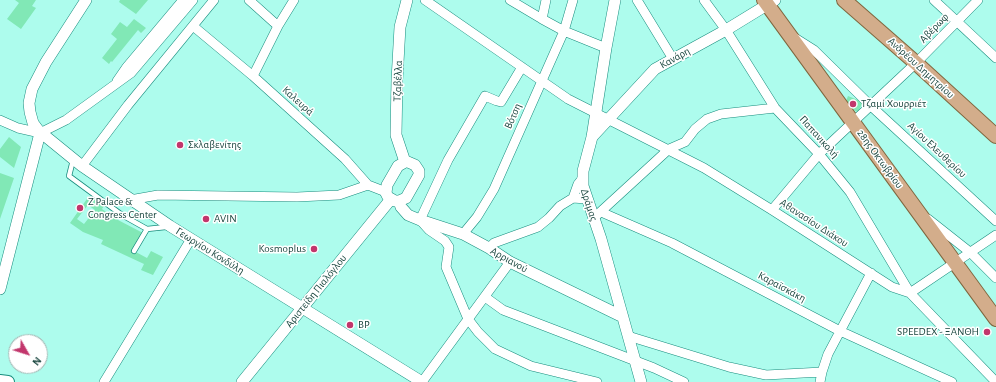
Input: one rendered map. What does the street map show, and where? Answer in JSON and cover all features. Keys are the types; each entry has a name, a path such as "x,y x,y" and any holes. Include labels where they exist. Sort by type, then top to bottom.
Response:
{"main road":[{"name":"Ανδρέου Δημητρίου","path":"844,0 996,136"},
{"name":"28ης Οκτωβρίου","path":"769,2 789,34 996,319"},
{"path":"0,382 8,382"}],"street":[{"path":"40,133 33,123 30,112 29,103 32,89 42,69 86,0"},
{"path":"116,83 126,68 183,0"},
{"path":"0,289 40,133 66,120 131,73 193,0"},
{"path":"82,166 128,105 214,0"},
{"path":"249,0 278,26"},
{"path":"253,76 278,26 294,0"},
{"name":"Τζαβέλλα","path":"405,162 396,135 400,27 406,0"},
{"name":"Αθανασίου Διάκου","path":"425,0 568,99 704,168 870,274 892,287 910,293 996,382"},
{"path":"510,0 564,31 606,48"},
{"path":"542,19 546,0"},
{"name":"Βότση","path":"462,234 477,217 494,189 564,31 573,0"},
{"name":"Δράμας","path":"615,0 592,137 584,165 582,179 586,199 598,215 601,239 641,382"},
{"path":"637,0 673,59"},
{"name":"Παπανικολή","path":"704,0 726,30 775,108 819,154 850,192 910,293"},
{"path":"934,0 996,58"},
{"name":"Αβέρωφ","path":"772,210 819,154 916,63 978,0"},
{"name":"Κανάρη","path":"592,137 655,69 726,30 769,2"},
{"name":"Καλευρά","path":"193,26 253,76 345,160 368,185 392,198"},
{"name":"Αγίου Ελευθερίου","path":"789,34 814,50 871,106 996,220"},
{"path":"522,67 501,102 486,96 448,160 420,220 428,230 445,241 449,247 446,267 468,319 478,332 495,349 531,366 597,382"},
{"path":"598,215 669,149 685,142 695,129 707,119 721,114 775,108"},
{"name":"Γεωργίου Κονδύλη","path":"0,120 40,133 82,166 130,200 422,382"},
{"path":"405,162 412,163 419,171 419,175 409,195 403,200 392,198 387,185 398,166 405,162"},
{"path":"573,198 578,184 582,179"},
{"path":"130,200 158,195 338,195 368,185"},
{"name":"Αρριανού","path":"392,198 408,215 462,234 489,248 510,262 623,317"},
{"name":"Αριστείδη Πιαλόγλου","path":"242,382 392,198"},
{"path":"489,248 494,243 538,226 549,218 560,206 573,198 586,199"},
{"path":"919,212 971,252 996,278"},
{"name":"Καραϊσκάκη","path":"598,215 672,243 840,331 952,382"},
{"path":"910,293 996,235"},
{"path":"104,382 191,239"},
{"path":"422,382 510,262"},
{"path":"820,382 826,358 870,274"},
{"path":"485,297 503,310 654,368 684,382"},
{"path":"628,336 729,367 762,375 773,376 822,372"}],"lane":[{"path":"73,159 69,176 122,215 147,229 170,226"},
{"path":"134,251 147,229"}],"building":[{"path":"15,0 36,0 32,6 36,8 21,29 7,19 19,3"},
{"path":"120,0 148,0 136,14 119,2"},
{"path":"134,19 146,28 141,33 138,30 109,64 102,58 117,39 111,34 120,22 127,27"},
{"name":"Τζαμί Χουρριέτ","path":"848,96 863,102 858,112 844,106"},
{"path":"9,137 21,147 14,168 0,157 0,149"},
{"path":"0,173 14,178 0,219"},
{"path":"89,196 104,206 102,209 118,220 143,233 132,250 147,258 151,251 163,257 153,275 141,270 144,264 101,244 103,240 83,232 70,223","holes":["88,205 95,210 84,224 77,219"]}],"place":[{"name":"Τζαμί Χουρριέτ","path":"853,104"},
{"name":"Σκλαβενίτης","path":"180,145"},
{"name":"Z Palace & Congress Center","path":"80,208"},
{"name":"AVIN","path":"206,219"},
{"name":"Kosmoplus","path":"314,249"},
{"name":"BP","path":"350,325"},
{"name":"SPEEDEX - ΞΑΝΘΗ","path":"987,332"}]}
